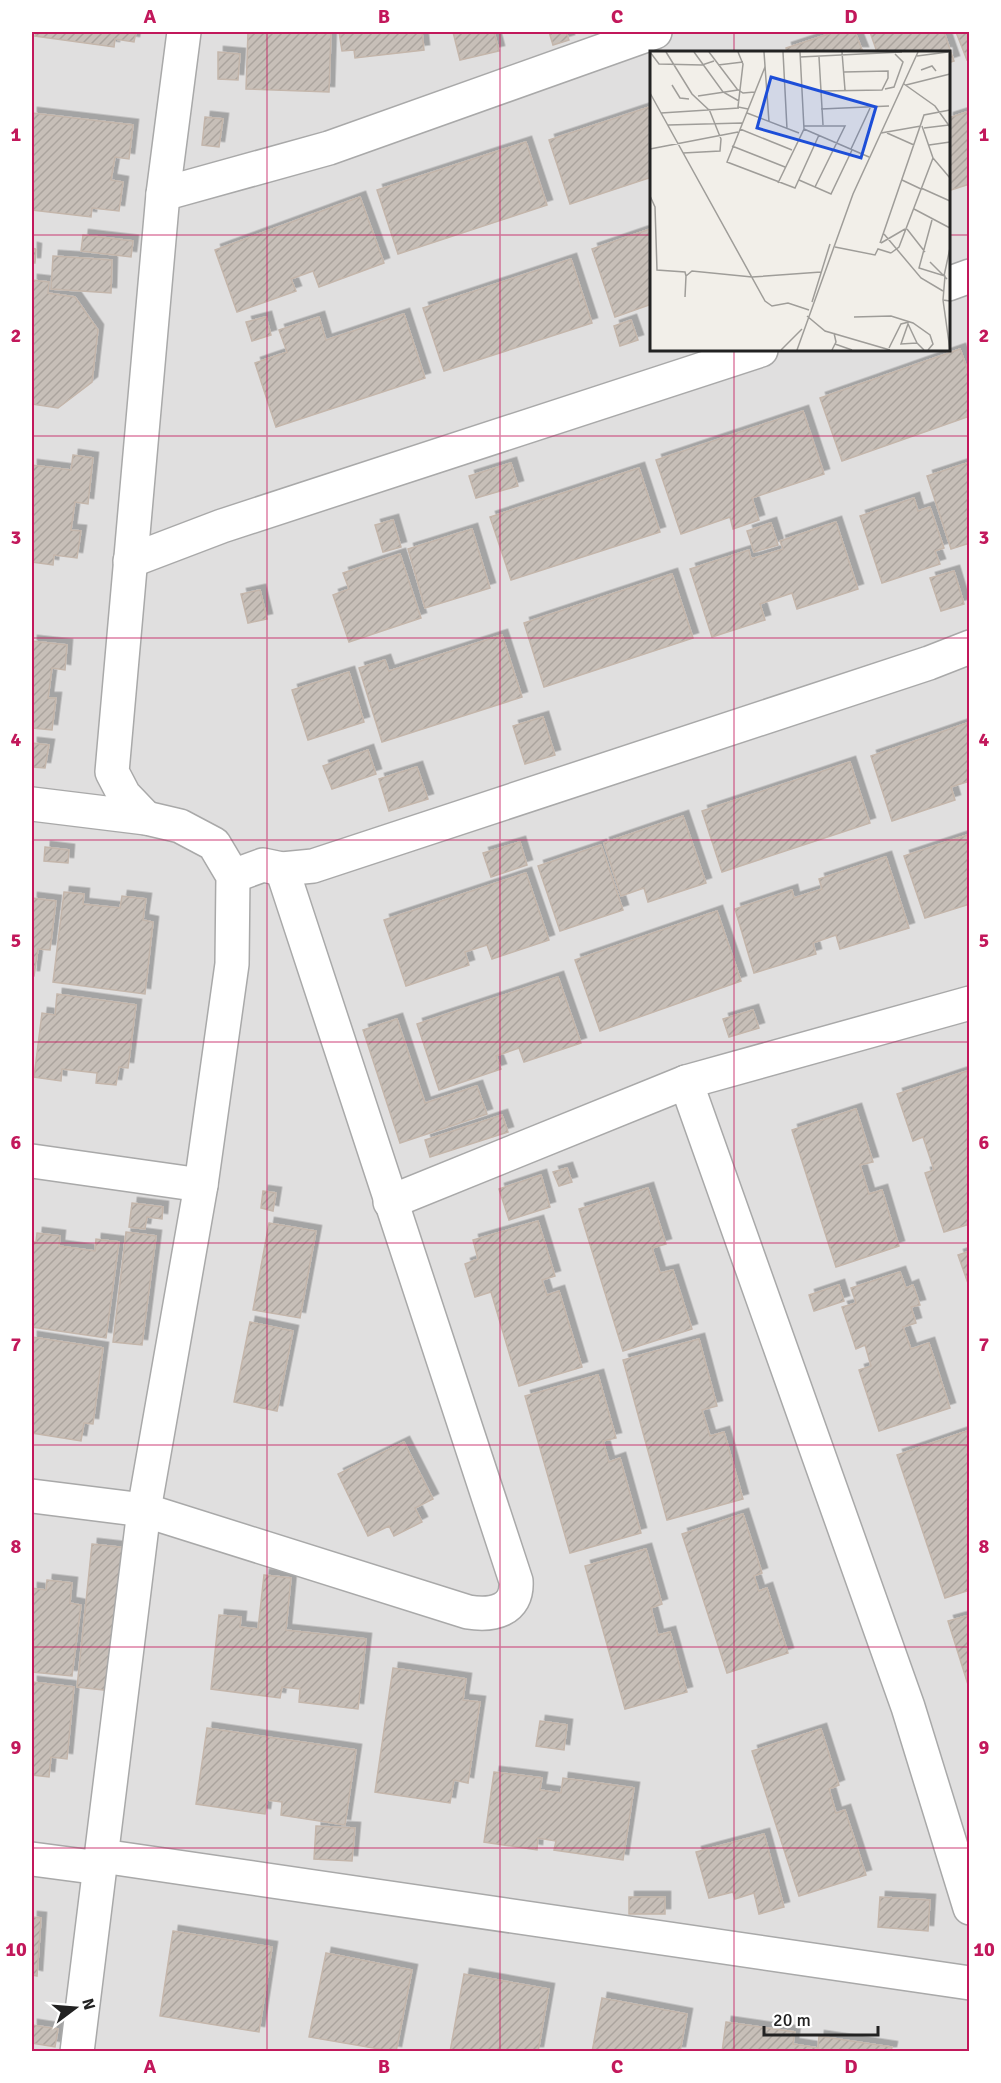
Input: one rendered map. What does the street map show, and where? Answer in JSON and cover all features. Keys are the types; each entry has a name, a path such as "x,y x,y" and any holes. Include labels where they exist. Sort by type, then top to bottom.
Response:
{"street":[{"path":"146,818 124,795 112,772 164,194 184,32"},
{"path":"164,194 329,148 655,32"},
{"path":"950,283 969,276"},
{"path":"130,561 222,526 758,351"},
{"path":"233,876 263,865 282,869 313,866 907,671 969,647"},
{"path":"32,804 146,818 180,826 214,844 233,876 232,964 201,1185 144,1510 77,2052"},
{"path":"32,1496 144,1510 468,1612 482,1614 509,1605 517,1594 516,1581 282,869"},
{"path":"390,1202 686,1082 969,1004"},
{"path":"686,1082 908,1707 969,1908"},
{"path":"32,1161 201,1185"},
{"path":"32,1859 101,1862 969,1983"}],"shaded area":[{"path":"32,32 969,32 969,2051 32,2051"}],"building":[{"path":"36,32 136,32 134,42 115,39 114,47 35,36"},
{"path":"248,32 331,32 329,92 246,89"},
{"path":"339,32 422,32 424,50 355,58 354,50 342,51"},
{"path":"453,32 494,32 499,51 460,60"},
{"path":"549,32 566,32 569,40 553,45"},
{"path":"835,32 855,32 863,51 787,51 786,48"},
{"path":"870,32 944,32 954,61 950,62 950,51 877,51"},
{"path":"956,32 970,32 970,59 967,60"},
{"path":"218,52 240,54 238,80 218,79"},
{"path":"650,107 650,178 570,204 549,140"},
{"path":"967,112 970,117 970,184 950,190 950,117"},
{"path":"32,113 133,125 129,159 115,157 111,180 123,182 119,211 92,208 91,217 32,210"},
{"path":"205,117 223,119 219,147 202,145"},
{"path":"526,142 547,205 398,254 377,190"},
{"path":"360,197 384,263 319,287 313,271 291,279 296,291 237,312 215,250"},
{"path":"650,229 650,305 615,317 592,249"},
{"path":"83,235 133,241 131,257 81,251"},
{"path":"32,248 36,249 35,263 32,263"},
{"path":"53,256 112,260 111,293 51,289"},
{"path":"571,259 592,323 444,371 423,308"},
{"path":"32,280 49,282 48,293 75,297 98,330 92,382 58,408 32,404"},
{"path":"404,314 425,378 276,427 255,363 287,352 279,330 319,317 326,340"},
{"path":"266,317 271,335 252,341 246,322"},
{"path":"631,320 638,340 620,346 614,326"},
{"path":"960,349 970,377 970,416 842,461 820,398"},
{"path":"803,411 824,474 752,498 759,520 733,529 730,517 681,534 656,460"},
{"path":"73,455 93,458 88,504 75,502 71,530 81,531 77,558 54,555 53,565 32,562 32,465 71,470"},
{"path":"970,462 970,543 951,549 927,476"},
{"path":"511,463 518,486 476,498 469,476"},
{"path":"639,468 660,532 511,580 490,517"},
{"path":"914,498 918,511 930,507 944,548 935,551 940,564 882,583 860,516"},
{"path":"393,520 401,547 383,552 375,525"},
{"path":"836,522 858,589 797,609 792,593 760,604 765,620 712,637 690,569 749,550 751,559 783,549 780,541"},
{"path":"771,523 778,545 754,552 747,531"},
{"path":"472,529 490,588 425,608 408,549"},
{"path":"400,554 421,618 349,642 333,595 349,589 343,573"},
{"path":"954,571 964,604 941,611 930,578"},
{"path":"672,574 693,638 544,687 524,623"},
{"path":"260,590 267,619 248,623 241,594"},
{"path":"502,635 522,697 382,742 359,668 385,660 389,671"},
{"path":"32,641 67,645 65,670 52,668 48,698 56,698 52,730 32,728"},
{"path":"349,672 364,722 308,740 292,690"},
{"path":"543,717 555,755 525,764 513,726"},
{"path":"970,722 970,781 951,787 955,800 892,821 871,756"},
{"path":"32,743 49,745 45,768 32,767"},
{"path":"368,750 376,774 332,789 323,766"},
{"path":"850,762 870,823 722,872 702,811"},
{"path":"417,767 428,799 389,811 379,779"},
{"path":"683,816 706,883 648,902 644,888 621,896 604,843"},
{"path":"970,834 970,904 925,918 904,856"},
{"path":"520,842 527,865 491,877 483,853"},
{"path":"601,845 623,910 560,931 538,866"},
{"path":"45,847 69,850 68,863 44,861"},
{"path":"886,857 909,928 840,949 836,935 813,943 816,954 754,973 735,909 792,890 794,898 822,889 819,879"},
{"path":"526,873 549,940 492,959 487,945 465,952 469,965 406,986 384,920"},
{"path":"64,892 84,894 83,904 120,908 122,896 146,899 143,920 153,922 145,994 53,982"},
{"path":"32,898 56,901 50,950 38,949 34,976 32,976"},
{"path":"717,911 741,981 600,1031 575,960"},
{"path":"558,977 581,1043 524,1062 519,1048 496,1056 501,1069 439,1090 417,1024"},
{"path":"57,994 136,1005 128,1068 119,1067 116,1085 96,1083 97,1073 62,1069 61,1081 34,1077 42,1013 55,1015"},
{"path":"753,1010 759,1028 729,1037 723,1019"},
{"path":"397,1019 425,1103 477,1086 487,1114 400,1143 363,1030"},
{"path":"967,1071 970,1079 970,1224 944,1232 925,1173 934,1170 923,1137 913,1141 897,1094"},
{"path":"856,1109 873,1162 860,1165 869,1194 882,1190 899,1246 836,1267 792,1130"},
{"path":"502,1115 508,1132 430,1157 425,1140"},
{"path":"567,1168 572,1182 559,1186 553,1172"},
{"path":"541,1175 550,1207 509,1220 499,1189"},
{"path":"648,1188 666,1244 652,1248 660,1273 673,1270 692,1329 623,1351 579,1209"},
{"path":"263,1191 276,1193 273,1211 261,1208"},
{"path":"132,1203 163,1207 162,1219 147,1217 145,1229 129,1227"},
{"path":"538,1221 555,1276 542,1280 547,1295 559,1291 582,1367 519,1386 491,1292 475,1297 465,1264 478,1259 473,1240"},
{"path":"269,1223 316,1231 300,1318 253,1310"},
{"path":"126,1232 156,1236 142,1345 113,1342"},
{"path":"37,1233 60,1236 59,1246 95,1251 96,1239 119,1242 106,1338 32,1327 32,1242 36,1242"},
{"path":"970,1251 970,1289 958,1255"},
{"path":"900,1272 906,1288 913,1285 920,1305 911,1307 916,1323 903,1327 911,1349 929,1343 950,1408 879,1431 859,1370 871,1366 865,1345 856,1349 842,1307 856,1303 851,1288"},
{"path":"839,1285 844,1301 814,1311 809,1295"},
{"path":"250,1322 293,1331 277,1411 234,1402"},
{"path":"32,1337 103,1348 93,1424 84,1423 81,1441 32,1433"},
{"path":"699,1339 717,1406 702,1410 710,1436 724,1432 743,1499 667,1520 623,1360"},
{"path":"598,1375 616,1438 603,1441 609,1462 620,1458 641,1533 570,1553 525,1396"},
{"path":"967,1431 970,1441 970,1590 945,1598 897,1455"},
{"path":"404,1442 433,1499 415,1508 422,1522 394,1536 389,1526 368,1536 338,1474"},
{"path":"743,1514 762,1573 754,1576 759,1591 767,1588 788,1653 727,1673 682,1534"},
{"path":"92,1544 127,1548 112,1691 77,1687"},
{"path":"646,1549 662,1604 651,1608 658,1635 670,1632 687,1692 625,1709 585,1566"},
{"path":"264,1575 291,1578 286,1630 366,1639 358,1709 299,1702 300,1689 282,1687 280,1698 211,1689 219,1615 241,1617 240,1627 258,1629"},
{"path":"47,1580 72,1583 70,1603 81,1605 72,1676 32,1672 32,1588 46,1590"},
{"path":"970,1615 970,1691 948,1621"},
{"path":"393,1668 466,1679 463,1700 480,1702 468,1783 454,1780 450,1803 375,1792"},
{"path":"32,1682 74,1687 67,1759 51,1757 49,1777 32,1775"},
{"path":"540,1721 567,1725 564,1750 536,1746"},
{"path":"207,1728 356,1750 345,1825 281,1815 282,1802 267,1800 265,1814 196,1804"},
{"path":"821,1729 839,1785 829,1789 836,1813 845,1810 866,1875 799,1896 752,1751"},
{"path":"494,1772 542,1778 540,1790 561,1793 563,1778 634,1788 623,1860 554,1850 556,1841 538,1838 537,1850 484,1842"},
{"path":"316,1826 355,1828 352,1861 314,1859"},
{"path":"764,1834 784,1907 759,1914 754,1893 735,1899 733,1892 709,1898 696,1852"},
{"path":"629,1897 665,1897 665,1914 629,1914"},
{"path":"880,1897 930,1900 928,1931 878,1927"},
{"path":"32,1917 41,1918 37,1976 32,1975"},
{"path":"173,1931 272,1947 259,2032 160,2016"},
{"path":"326,1953 412,1970 396,2052 309,2037"},
{"path":"464,1974 549,1989 538,2052 450,2052"},
{"path":"602,1998 687,2014 680,2052 592,2052"},
{"path":"726,2022 795,2032 793,2044 818,2048 819,2036 892,2047 891,2052 722,2052"},
{"path":"32,2025 58,2029 55,2047 32,2043"}]}
